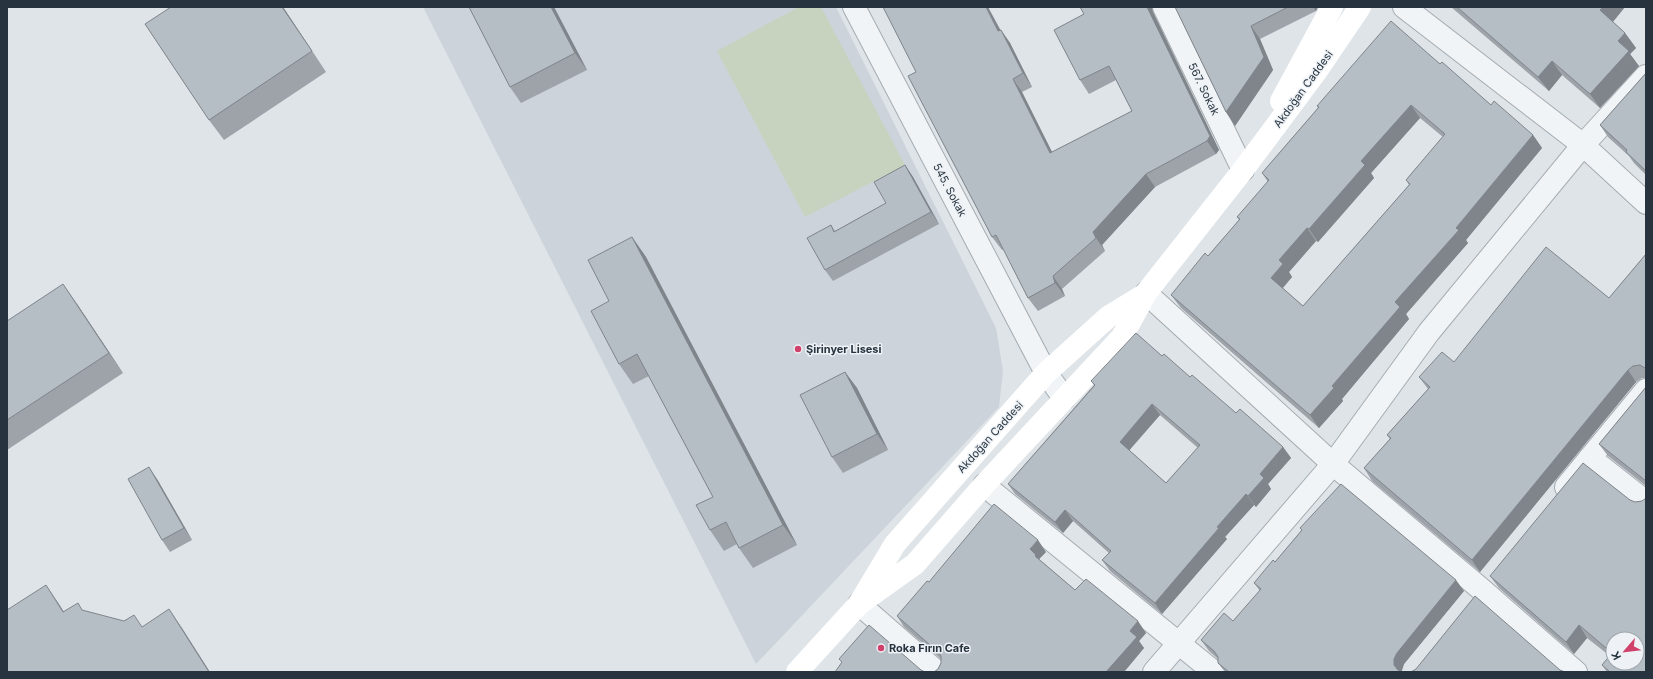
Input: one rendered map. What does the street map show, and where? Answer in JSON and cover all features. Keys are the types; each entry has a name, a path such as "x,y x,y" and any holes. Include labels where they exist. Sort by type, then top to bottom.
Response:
{"main road":[{"name":"Akdoğan Caddesi","path":"1243,170 1332,7"},
{"name":"Akdoğan Caddesi","path":"858,604 915,564 984,485 1122,337 1146,293 1243,170 1316,72 1360,7"},
{"name":"Akdoğan Caddesi","path":"797,672 858,604 895,544 1046,373 1108,317 1146,293"}],"street":[{"name":"545. Sokak","path":"854,7 1046,373 1064,398"},
{"name":"567. Sokak","path":"1164,7 1243,170"},
{"path":"1404,7 1583,145 1646,203"},
{"path":"1154,672 1333,464 1429,332 1583,145 1646,76"},
{"path":"1146,293 1333,464 1481,589 1576,672"},
{"path":"1555,500 1646,390"},
{"path":"1590,458 1646,502"},
{"path":"984,485 1214,672"},
{"path":"1467,607 1496,571"},
{"path":"858,604 936,672"}],"shaded area":[{"name":"Şirinyer Lisesi","path":"423,7 836,7 996,328 1003,371 999,407 756,664"}],"green space":[{"path":"799,7 821,7 905,165 805,217 717,51"}],"building":[{"path":"171,7 282,7 312,51 209,120 145,24"},
{"path":"469,7 551,7 575,53 510,87"},
{"path":"883,7 986,7 998,31 1001,30 1023,73 1013,79 1050,153 1132,111 1109,66 1080,80 1054,30 1084,14 1080,7 1147,7 1210,136 1207,141 1146,174 1093,232 1096,238 1053,276 1055,283 1028,298 996,235 992,237 908,76 916,72"},
{"path":"1175,7 1288,7 1251,26 1264,57 1226,112"},
{"path":"1457,7 1603,7 1600,10 1625,33 1618,41 1629,51 1590,94 1552,61 1538,77"},
{"path":"1391,21 1440,64 1442,62 1491,105 1494,101 1533,135 1456,228 1459,230 1395,302 1400,307 1332,386 1334,388 1310,415 1171,295 1205,253 1208,256 1240,219 1237,217 1269,180 1262,173 1319,107 1317,106","holes":["1411,105 1445,134 1406,180 1410,184 1303,306 1271,278 1283,264 1279,260 1307,228 1309,229 1365,165 1361,161"]},
{"path":"1646,73 1646,171 1626,152 1627,150 1600,125"},
{"path":"905,165 931,212 825,270 807,238 831,225 834,232 886,203 874,182"},
{"path":"632,237 783,525 739,548 726,522 710,530 696,505 713,497 637,354 619,364 591,311 609,301 588,260"},
{"path":"1546,247 1609,298 1646,254 1646,369 1640,365 1633,366 1628,370 1472,560 1364,468 1391,438 1387,435 1430,387 1419,377 1442,352 1454,362"},
{"path":"63,284 109,353 7,420 7,321"},
{"path":"1136,333 1162,356 1164,354 1190,377 1192,375 1236,413 1240,409 1283,447 1260,474 1264,478 1248,496 1246,494 1217,527 1219,528 1155,603 1102,560 1111,551 1065,510 1055,522 1008,484 1095,385 1091,381","holes":["1152,404 1200,445 1166,483 1120,442"]},
{"path":"845,372 877,434 832,457 800,395"},
{"path":"1646,387 1646,481 1599,444"},
{"path":"1583,463 1630,500 1635,502 1642,501 1646,498 1646,672 1609,671 1645,671 1645,631 1605,631 1605,647 1579,625 1566,642 1490,576"},
{"path":"149,467 184,528 162,540 128,479"},
{"path":"1341,484 1456,580 1397,653 1394,659 1394,665 1402,672 1229,672 1218,663 1218,657 1214,651 1201,640 1224,613 1233,621 1261,589 1254,583 1273,560 1275,562 1302,530 1300,528"},
{"path":"994,504 1038,540 1030,549 1036,555 1035,556 1075,590 1086,579 1138,621 1130,631 1137,637 1106,672 934,672 938,669 941,663 941,656 897,616 927,581 929,582"},
{"path":"46,585 63,612 78,603 82,610 124,621 134,615 142,627 169,609 209,672 7,672 7,610"},
{"path":"1475,596 1560,670 1565,672 1411,672 1416,669"},
{"name":"Roka Fırın Cafe","path":"869,625 925,672 835,672 842,662 839,659"}],"place":[{"name":"Şirinyer Lisesi","path":"798,349"},
{"name":"Roka Fırın Cafe","path":"881,648"}]}
